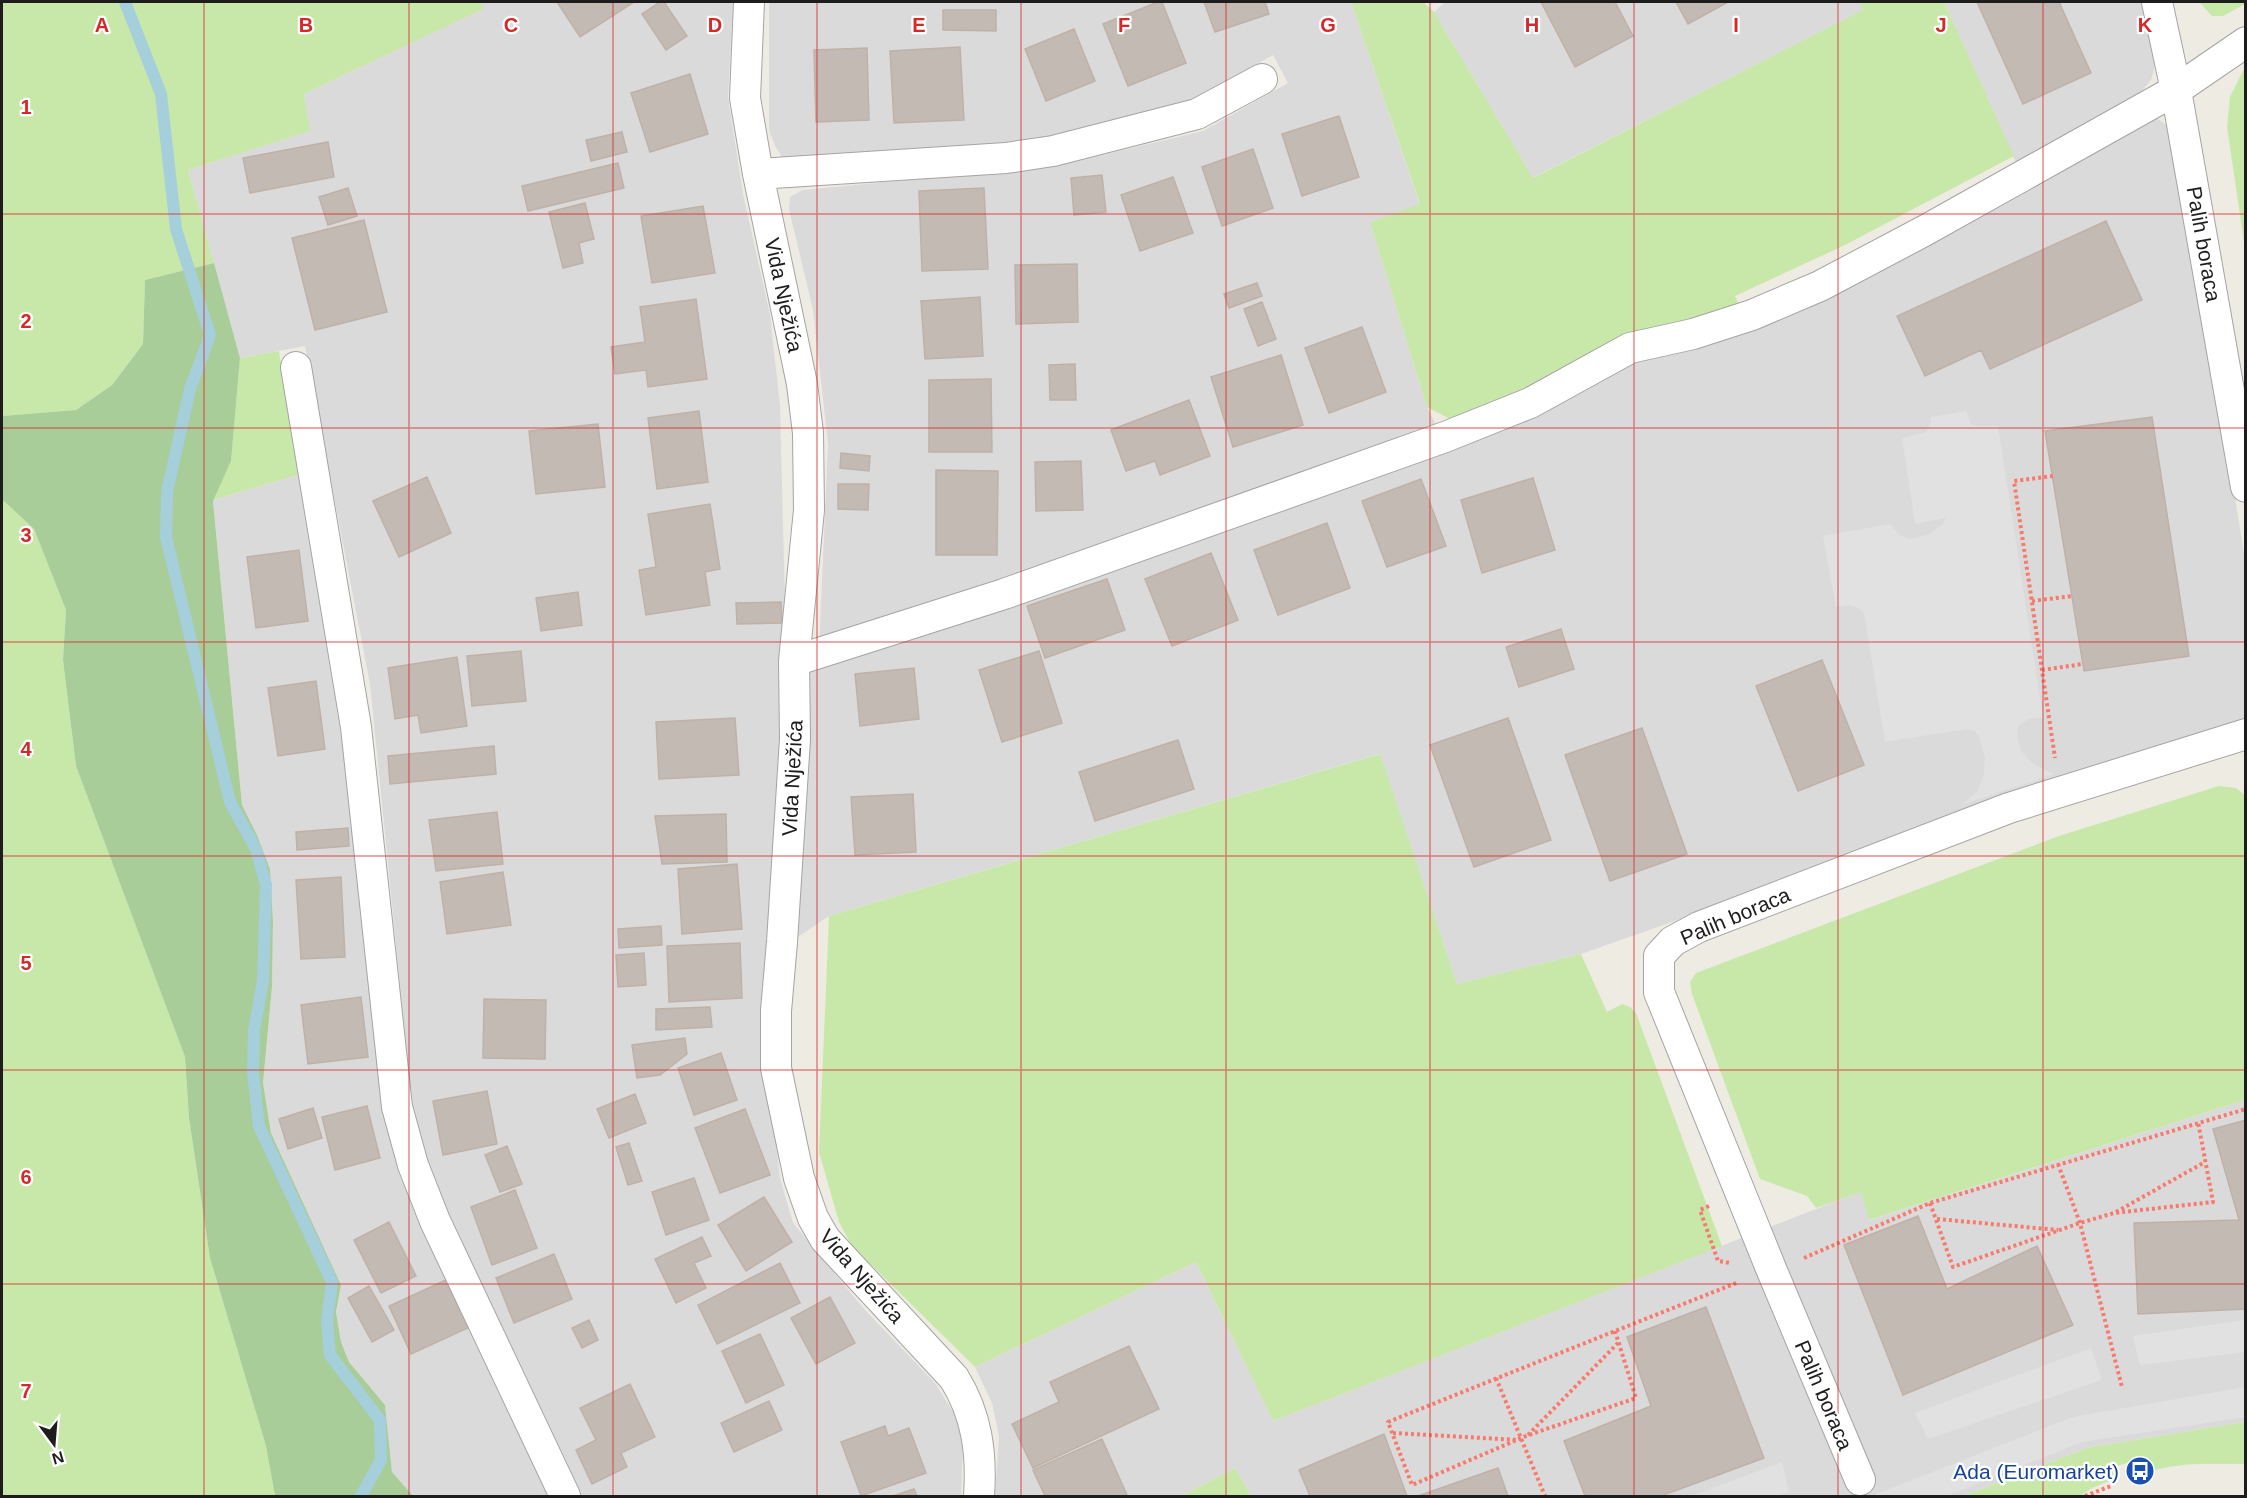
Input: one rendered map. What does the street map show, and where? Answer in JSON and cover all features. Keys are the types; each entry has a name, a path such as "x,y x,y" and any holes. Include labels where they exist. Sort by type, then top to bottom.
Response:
{"street":[{"name":"Vida Nježića","path":"749,2 745,98 758,174 802,384 808,433 809,510 794,661 795,740 776,1022 776,1068 799,1178 813,1218 825,1239 954,1378 973,1418 980,1452 979,1497"},
{"name":"Palih boraca","path":"2157,2 2176,90 2246,487"},
{"path":"794,661 1004,594 1445,437 1530,403 1630,348 1693,334 1752,315 1841,275 2176,90 2246,42"},
{"path":"758,174 1006,158 1044,152 1197,114 1262,80"},
{"path":"296,367 356,727 398,1107 413,1165 435,1221 565,1497"},
{"name":"Palih boraca","path":"1860,1480 1659,992 1659,956 1673,941 1699,927 2009,808 2246,734"}],"path":[{"path":"2053,476 2014,481 2060,792"},
{"path":"2032,601 2072,596"},
{"path":"2042,670 2083,664"},
{"path":"1793,1263 1930,1203 2246,1109"},
{"path":"1930,1203 1953,1267 2114,1213 2213,1202 2198,1122"},
{"path":"2114,1213 2205,1162"},
{"path":"2058,1164 2080,1223 2122,1387"},
{"path":"1711,1206 1700,1210 1718,1261 1731,1263"},
{"path":"1937,1219 2062,1230"},
{"path":"1615,1331 1636,1398 1523,1438 1412,1485 1388,1422 1496,1378 1745,1279"},
{"path":"1393,1433 1523,1438 1618,1343"},
{"path":"1496,1378 1523,1438 1545,1497"},
{"path":"2085,1497 2111,1486"}],"shaded area":[{"path":"480,2 733,2 728,97 743,194 770,315 780,405 788,723 768,1066 780,1178 793,1223 865,1310 935,1383 955,1415 963,1442 961,1496 581,1496 473,1275 433,1179 413,1114 370,684 305,346 240,358 188,170 309,131 304,94 484,8"},
{"path":"769,2 1351,2 1420,205 1370,222 1427,407 1441,435 819,649 828,444 813,310 789,209 790,197 803,190 1061,165 1203,131 1288,83 1273,55 1179,107 1036,141 784,160 769,130"},
{"path":"1445,2 1859,2 1864,10 1532,178 1434,12"},
{"path":"1944,2 2141,2 2156,62 2151,80 2140,93 2018,167"},
{"path":"2157,118 2177,133 2245,560 2245,736 1988,811 1581,954 1457,984 1379,754 829,916 786,945 796,676 1615,365 1734,326 2127,122"},
{"path":"1966,411 1971,424 1975,426 1998,426 2043,717 2029,719 2019,725 2018,742 2022,752 2033,764 2054,774 1961,805 1977,792 1984,775 1985,758 1979,736 1975,731 1967,729 1885,742 1864,613 1859,608 1849,605 1836,607 1823,536 1890,524 1898,534 1909,539 1930,534 1943,524 1946,518 1915,524 1902,438 1926,432 1931,423 1931,417"},
{"path":"298,475 361,855 390,1109 553,1496 413,1496 392,1472 385,1405 349,1362 341,1342 336,1312 341,1285 271,1133 263,1084 272,987 273,921 270,869 242,805 213,500"},
{"path":"2245,1100 2245,1422 2087,1448 1964,1496 1251,1496 1235,1468 1182,1496 995,1496 999,1436 992,1403 975,1367 1196,1262 1273,1421 1862,1191 1870,1220"},
{"path":"2245,1320 2245,1352 2140,1365 2133,1336"},
{"path":"2091,1348 2102,1380 1928,1439 1915,1413"},
{"path":"2245,1387 2245,1417 2082,1442 1947,1496 1871,1496 2073,1417"},
{"path":"1782,1462 1789,1492 1777,1496 1692,1496"}],"green space":[{"path":"2,2 480,2 485,8 304,94 310,131 188,170 214,263 145,280 143,344 112,385 76,410 2,416"},
{"path":"1351,2 1423,2 1434,12 1533,178 1863,10 1859,2 1944,2 2014,156 1845,245 1735,296 1741,308 1467,417 1450,419 1427,407 1370,222 1420,204"},
{"path":"2199,2 2245,2 2245,4 2223,16 2212,16"},
{"path":"2245,67 2245,249 2227,127 2230,97"},
{"path":"214,263 240,358 231,461 213,501 242,805 270,869 273,921 272,987 263,1083 271,1133 341,1285 336,1312 341,1342 349,1362 385,1405 392,1472 413,1496 275,1496 266,1446 210,1258 189,1118 185,1057 76,766 63,660 66,610 34,529 2,501 2,416 76,410 112,385 143,344 145,280"},
{"path":"279,351 298,475 213,500 231,461 240,358"},
{"path":"2,501 34,529 66,610 63,660 76,766 185,1057 189,1118 210,1258 266,1446 275,1496 2,1496"},
{"path":"1380,754 1457,984 1581,954 1607,1012 1622,1004 1630,1007 1636,1013 1722,1246 1273,1421 1196,1262 975,1367 852,1246 839,1222 819,1152 829,916"},
{"path":"2219,786 2236,788 2245,795 2245,1100 1869,1220 1861,1192 1816,1208 1807,1196 1760,1179 1692,994 1690,982 1696,973 2059,836"},
{"path":"2245,1422 2245,1464 2189,1465 2155,1470 2147,1458 2116,1466 2119,1477 2092,1488 2080,1496 1964,1496 2087,1448"},
{"path":"1235,1468 1251,1496 1182,1496"}],"building":[{"path":"557,2 634,2 580,37"},
{"path":"660,2 664,2 687,36 666,50 642,14"},
{"path":"1162,2 1186,63 1128,86 1103,24"},
{"path":"1204,2 1265,2 1269,14 1215,32"},
{"path":"1541,2 1615,2 1633,36 1575,67"},
{"path":"1676,2 1728,2 1688,24"},
{"path":"1977,2 2059,2 2091,73 2023,104"},
{"path":"943,10 996,10 996,31 943,30"},
{"path":"1074,29 1095,81 1046,101 1025,49"},
{"path":"960,47 964,120 894,123 890,51"},
{"path":"867,48 869,120 816,122 814,50"},
{"path":"690,74 708,134 650,152 631,93"},
{"path":"1339,116 1359,177 1302,196 1282,134"},
{"path":"622,132 627,152 591,161 586,140"},
{"path":"328,142 334,177 250,193 243,158"},
{"path":"1253,149 1273,208 1222,226 1202,167"},
{"path":"618,163 624,188 528,211 522,186"},
{"path":"1102,175 1106,212 1074,215 1071,178"},
{"path":"1173,177 1193,233 1140,251 1121,195"},
{"path":"348,188 357,216 328,225 319,197"},
{"path":"984,188 988,269 922,271 919,191"},
{"path":"585,203 594,239 579,243 583,263 563,268 549,212"},
{"path":"703,206 715,273 652,283 641,216"},
{"path":"364,220 387,312 315,330 292,238"},
{"path":"2106,221 2142,300 1990,369 1981,350 1925,376 1897,316"},
{"path":"1077,264 1078,322 1016,324 1015,265"},
{"path":"1257,283 1262,296 1229,308 1224,294"},
{"path":"980,297 983,356 925,359 921,301"},
{"path":"696,299 707,379 648,387 646,370 615,374 611,347 645,342 640,307"},
{"path":"1262,302 1276,339 1258,346 1244,309"},
{"path":"1362,327 1386,392 1329,413 1305,348"},
{"path":"1281,355 1303,425 1233,447 1211,377"},
{"path":"1075,364 1076,400 1050,400 1049,365"},
{"path":"991,379 992,452 929,452 929,380"},
{"path":"1189,400 1210,456 1160,475 1155,461 1126,471 1111,430"},
{"path":"699,411 708,482 657,489 648,418"},
{"path":"2152,417 2189,656 2084,671 2045,431"},
{"path":"598,424 605,487 536,494 529,431"},
{"path":"841,453 870,456 869,471 840,468"},
{"path":"1081,461 1083,510 1036,511 1035,462"},
{"path":"936,470 998,471 997,555 936,555"},
{"path":"427,477 451,533 399,557 373,501"},
{"path":"1533,478 1555,550 1482,573 1461,500"},
{"path":"1421,479 1446,546 1387,567 1362,501"},
{"path":"838,484 869,484 868,510 838,509"},
{"path":"710,504 720,569 705,572 710,605 646,615 639,570 656,567 648,514"},
{"path":"1327,523 1350,588 1278,615 1254,550"},
{"path":"299,550 308,621 256,628 247,557"},
{"path":"1211,553 1238,620 1172,646 1145,579"},
{"path":"1107,579 1125,630 1045,658 1027,606"},
{"path":"578,592 582,625 541,631 536,598"},
{"path":"781,602 782,623 737,624 736,603"},
{"path":"1561,629 1574,669 1519,687 1506,647"},
{"path":"521,651 526,701 472,706 467,656"},
{"path":"1039,651 1062,723 1002,742 979,670"},
{"path":"457,657 467,726 421,733 418,715 395,719 388,668"},
{"path":"1822,660 1864,765 1798,791 1756,686"},
{"path":"914,668 919,719 860,726 855,674"},
{"path":"316,681 325,749 278,756 268,688"},
{"path":"735,718 739,775 659,779 656,722"},
{"path":"1508,718 1551,840 1474,867 1430,745"},
{"path":"1642,728 1687,854 1610,881 1565,755"},
{"path":"1178,740 1194,789 1095,821 1079,772"},
{"path":"494,746 496,774 390,784 388,756"},
{"path":"913,794 916,852 855,855 851,797"},
{"path":"497,812 503,864 436,871 429,820"},
{"path":"726,814 727,862 662,864 655,816"},
{"path":"348,828 349,846 297,850 296,832"},
{"path":"737,864 742,929 682,934 678,869"},
{"path":"503,872 511,925 447,934 440,882"},
{"path":"341,877 345,957 301,959 296,880"},
{"path":"661,926 662,945 619,948 618,929"},
{"path":"740,943 742,998 669,1002 667,946"},
{"path":"644,953 646,985 618,987 616,955"},
{"path":"361,997 368,1057 308,1064 301,1005"},
{"path":"484,999 546,1000 545,1059 483,1058"},
{"path":"710,1007 712,1027 656,1030 656,1009"},
{"path":"685,1038 687,1054 660,1075 637,1078 632,1045"},
{"path":"721,1053 737,1100 694,1115 678,1068"},
{"path":"487,1091 497,1144 443,1155 433,1101"},
{"path":"635,1094 646,1123 609,1138 597,1109"},
{"path":"367,1106 380,1158 335,1170 322,1117"},
{"path":"313,1108 322,1138 288,1149 279,1119"},
{"path":"745,1109 770,1175 720,1193 695,1128"},
{"path":"2246,1120 2246,1309 2138,1314 2134,1223 2239,1220 2213,1129"},
{"path":"629,1143 642,1181 628,1185 616,1147"},
{"path":"507,1146 522,1184 500,1192 485,1155"},
{"path":"694,1178 709,1220 666,1235 652,1192"},
{"path":"515,1190 537,1248 492,1265 471,1207"},
{"path":"764,1197 792,1242 746,1271 718,1225"},
{"path":"1918,1216 1947,1289 2037,1246 2073,1325 1903,1395 1844,1245"},
{"path":"389,1222 416,1276 381,1293 354,1240"},
{"path":"702,1237 711,1256 694,1263 706,1288 676,1303 655,1259"},
{"path":"554,1254 572,1299 514,1323 496,1278"},
{"path":"780,1263 800,1303 717,1344 698,1305"},
{"path":"448,1279 470,1327 411,1354 389,1306"},
{"path":"369,1286 394,1330 372,1342 348,1298"},
{"path":"830,1297 855,1343 816,1364 791,1318"},
{"path":"1706,1307 1764,1458 1661,1496 1585,1496 1564,1441 1651,1406 1627,1337"},
{"path":"589,1320 598,1340 582,1348 572,1328"},
{"path":"760,1334 784,1385 746,1403 722,1351"},
{"path":"1129,1346 1159,1409 1033,1468 1012,1424 1059,1402 1050,1382"},
{"path":"630,1384 655,1437 621,1453 627,1467 592,1484 576,1450 596,1440 580,1408"},
{"path":"769,1401 782,1430 734,1452 721,1423"},
{"path":"885,1426 888,1436 909,1428 926,1473 861,1496 841,1442"},
{"path":"1384,1434 1407,1496 1310,1496 1299,1470"},
{"path":"1102,1439 1127,1495 1045,1496 1033,1470"},
{"path":"1498,1468 1508,1496 1418,1496"},
{"path":"914,1489 917,1496 893,1496"}],"waterway":[{"path":"125,2 161,94 176,229 210,335 190,389 167,492 166,537 230,802 256,849 266,885 263,980 254,1031 253,1073 259,1126 332,1282 327,1321 330,1355 380,1420 381,1460 361,1496"}],"place":[{"name":"Ada (Euromarket)","path":"2140,1471"}]}
